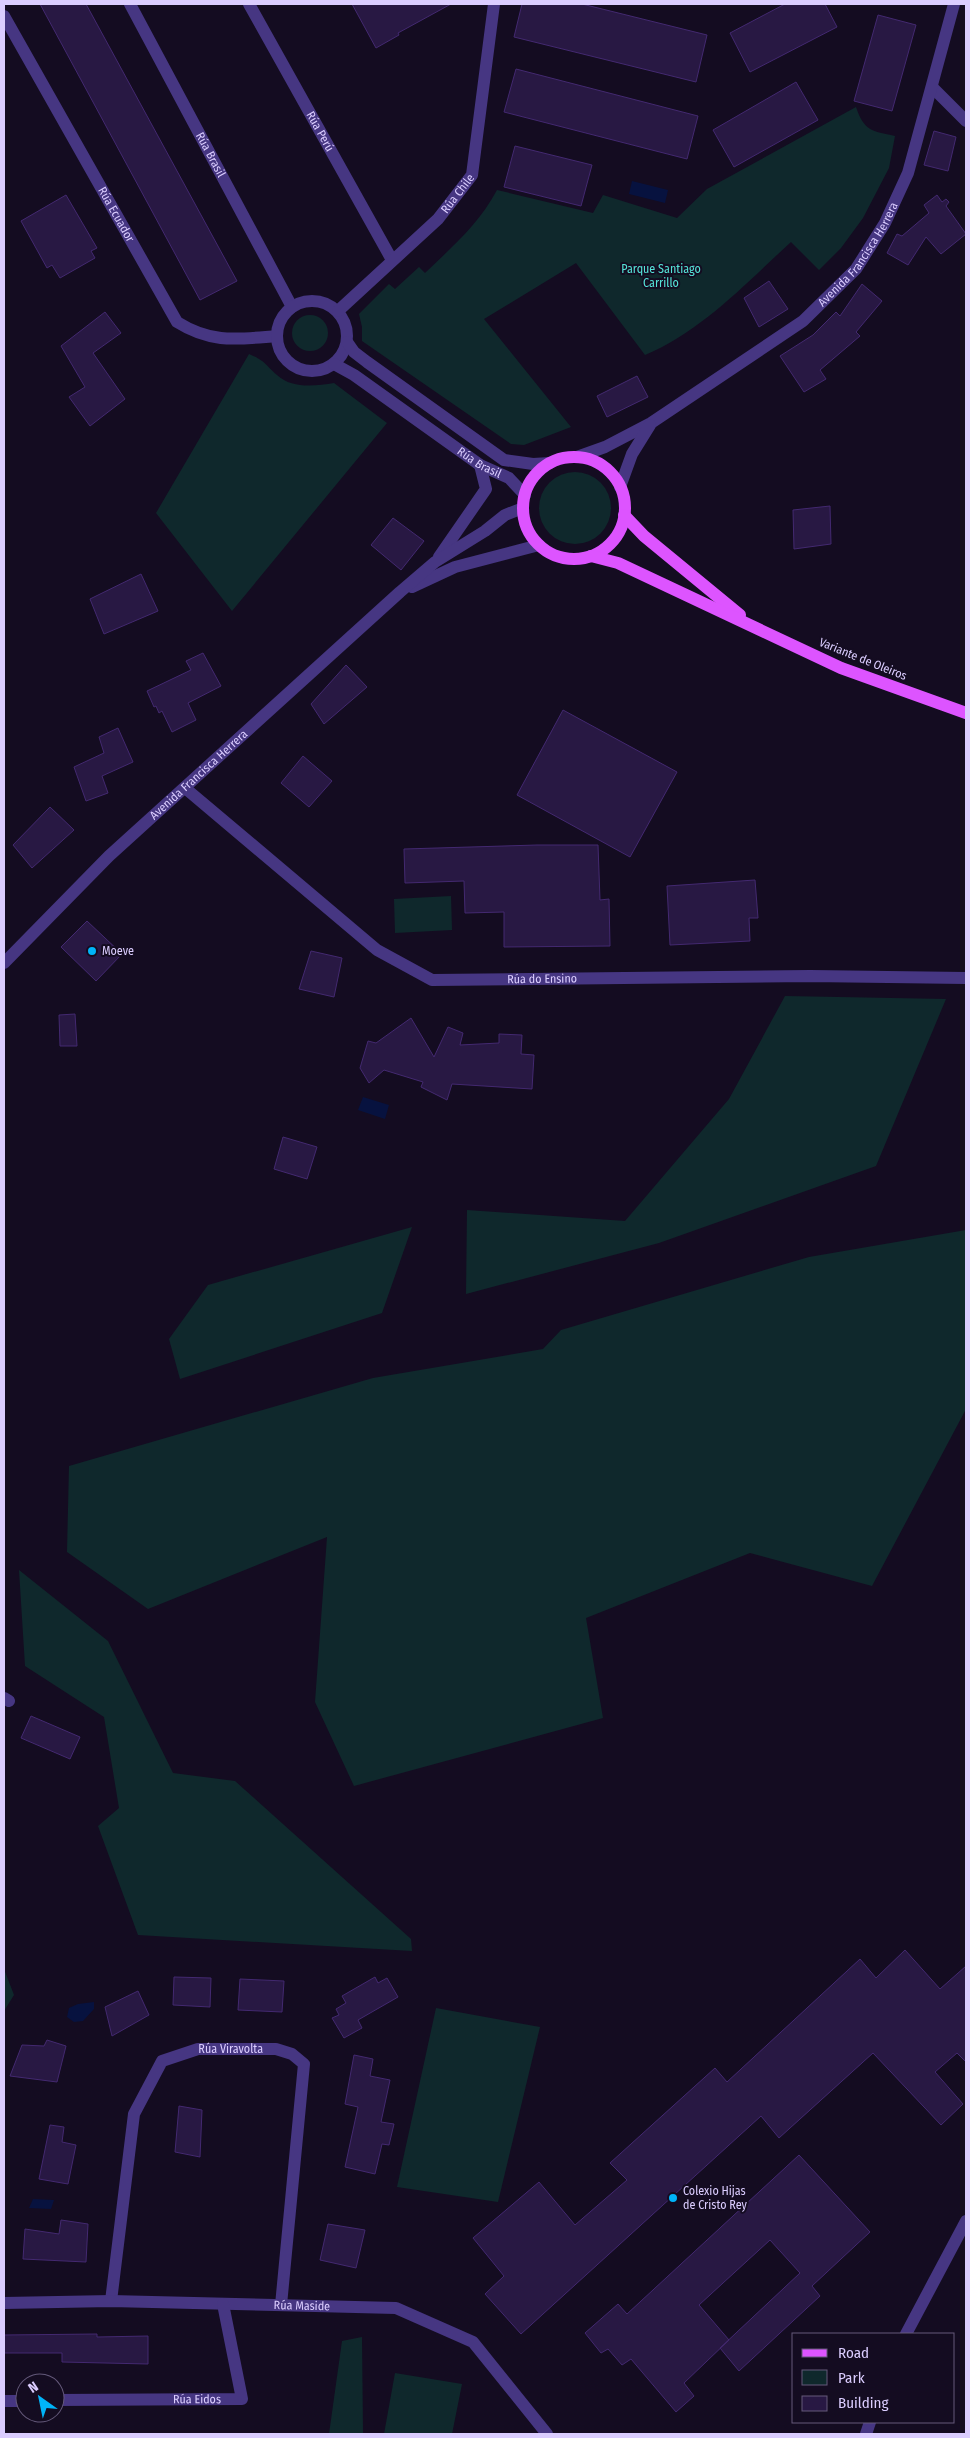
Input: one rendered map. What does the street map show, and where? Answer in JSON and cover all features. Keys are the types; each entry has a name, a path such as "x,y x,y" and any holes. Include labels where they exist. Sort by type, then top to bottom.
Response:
{"main road":[{"path":"577,457 603,466 613,475 620,487 624,500 621,528 614,540 604,549 591,556 578,559 564,558 550,553 539,545 528,528 523,508 525,494 530,482 539,471 550,463 563,458 577,457"},
{"name":"Variante de Oleiros","path":"624,514 644,536 752,624"},
{"name":"Variante de Oleiros","path":"591,556 618,563 752,624 841,668 966,713"}],"street":[{"name":"Rúa Brasil","path":"130,4 292,307"},
{"name":"Rúa Perú","path":"249,4 392,260"},
{"name":"Rúa Chile","path":"338,311 438,220 472,175 494,4"},
{"name":"Avenida Francisca Herrera","path":"577,457 605,447 651,423 803,321 856,269 885,223 908,173 954,4"},
{"name":"Rúa Ecuador","path":"4,16 178,322 192,331 212,338 277,336"},
{"path":"932,87 966,121"},
{"path":"310,300 330,305 338,311 348,331 345,350 334,364 312,371 300,369 290,364 283,355 277,336 281,320 292,307 310,300"},
{"name":"Rúa Brasil","path":"347,342 354,352 367,362 504,460 533,464 550,463"},
{"name":"Rúa Brasil","path":"334,364 354,375 480,465 509,478 525,494"},
{"name":"Avenida Francisca Herrera","path":"620,487 636,447 651,423"},
{"name":"Avenida Francisca Herrera","path":"435,562 486,489 480,465"},
{"name":"Avenida Francisca Herrera","path":"4,963 109,856 400,592 435,562 485,531 505,515 523,508"},
{"name":"Avenida Francisca Herrera","path":"400,592 455,567 539,545"},
{"name":"Rúa do Ensino","path":"185,788 377,950 432,980 810,976 966,978"},
{"name":"Rúa Viravolta","path":"111,2301 134,2114 162,2061 198,2049 276,2050 292,2054 304,2064 281,2305"},
{"path":"907,2333 966,2221"},
{"name":"Rúa Maside","path":"4,2303 111,2301 396,2308 473,2342 547,2434"},
{"name":"Rúa Eidos","path":"65,2400 242,2399 223,2304"}],"green space":[{"name":"Parque Santiago Carrillo","path":"856,107 862,121 870,129 895,136 889,168 863,218 841,248 819,270 791,242 704,320 666,345 645,355 576,263 484,319 571,427 524,445 511,444 362,341 362,327 359,314 389,284 395,289 419,267 425,273 482,214 497,190 593,213 603,195 677,218 707,189"},
{"path":"310,315 317,316 323,320 327,326 327,340 323,346 317,350 310,351 303,350 297,346 293,340 292,333 293,326 297,320 303,316"},
{"path":"249,354 262,361 277,375 290,383 312,385 334,383 387,423 232,611 156,513"},
{"path":"575,472 595,478 605,488 611,508 605,528 595,538 575,544 555,538 545,528 539,508 545,488 555,478"},
{"path":"451,896 452,930 395,933 394,899"},
{"path":"785,996 946,999 876,1166 659,1243 466,1294 467,1210 625,1221 729,1099"},
{"path":"412,1227 382,1313 180,1379 169,1339 208,1285"},
{"path":"966,1230 966,1409 872,1586 750,1553 586,1618 603,1718 354,1786 315,1702 327,1537 148,1609 67,1552 69,1466 373,1378 543,1349 561,1330 809,1257"},
{"path":"19,1570 108,1641 173,1773 235,1781 411,1939 412,1951 138,1935 98,1826 119,1808 104,1717 25,1666"},
{"path":"4,1969 14,1995 4,2011"},
{"path":"436,2008 540,2027 498,2202 397,2187"},
{"path":"362,2337 363,2434 329,2434 342,2341"},
{"path":"395,2373 462,2384 452,2434 384,2434"}],"shaded area":[{"path":"632,181 668,190 665,203 629,194"},
{"path":"363,1097 389,1105 385,1119 358,1110"},
{"path":"94,2002 94,2009 83,2021 74,2022 67,2017 69,2008 78,2004"},
{"path":"33,2199 54,2200 51,2209 29,2208"}],"building":[{"path":"40,4 86,4 237,281 200,300"},
{"path":"352,4 451,4 398,33 399,35 376,48"},
{"path":"522,4 582,4 707,35 696,82 514,37"},
{"path":"785,4 825,4 837,27 750,72 730,33"},
{"path":"878,15 916,25 892,111 854,101"},
{"path":"516,69 698,116 687,159 504,112"},
{"path":"796,82 818,120 734,167 713,130"},
{"path":"934,131 956,137 948,171 924,165"},
{"path":"515,146 592,165 581,206 504,187"},
{"path":"66,195 97,248 91,251 95,258 60,278 52,265 47,268 21,221"},
{"path":"937,195 942,202 946,199 949,202 946,206 966,234 941,254 926,237 908,265 887,253 897,234 902,236 929,213 924,205"},
{"path":"769,281 788,309 759,327 744,298"},
{"path":"862,284 882,301 856,332 860,336 820,370 826,379 804,392 780,356 813,335 836,312 840,316"},
{"path":"105,312 121,333 93,353 125,399 90,426 69,397 85,387 61,346"},
{"path":"637,376 648,397 607,417 597,396"},
{"path":"830,506 831,544 794,549 793,510"},
{"path":"393,518 424,541 401,570 371,545"},
{"path":"141,574 158,611 104,634 90,599"},
{"path":"203,653 221,686 188,703 196,720 172,732 162,711 159,713 156,706 154,707 147,691 191,670 186,661"},
{"path":"346,665 367,687 324,724 311,704"},
{"path":"563,710 677,772 630,857 517,795"},
{"path":"118,728 133,762 102,776 108,793 86,801 74,767 104,753 99,737"},
{"path":"303,756 332,781 309,807 281,783"},
{"path":"50,807 74,830 32,868 13,845"},
{"path":"598,845 600,900 609,899 610,946 504,947 504,912 465,913 464,881 405,883 404,849"},
{"path":"755,880 758,918 749,918 750,941 670,945 667,886"},
{"name":"Moeve","path":"87,921 122,954 96,981 61,947"},
{"path":"311,951 342,958 334,997 299,989"},
{"path":"75,1014 77,1046 60,1046 59,1015"},
{"path":"411,1018 434,1057 448,1027 463,1033 460,1045 499,1043 499,1034 522,1035 521,1054 534,1055 532,1089 452,1084 447,1100 421,1087 423,1082 384,1070 369,1083 360,1068 368,1041 376,1043"},
{"path":"283,1137 317,1147 307,1179 274,1169"},
{"path":"31,1716 80,1737 70,1759 21,1738"},
{"path":"905,1950 940,1989 966,1966 966,2062 957,2053 935,2072 963,2104 941,2125 873,2053 779,2138 761,2116 521,2334 485,2294 504,2276 473,2238 539,2182 575,2225 627,2180 610,2163 715,2068 727,2082 860,1959 876,1978"},
{"path":"174,1977 211,1978 210,2007 173,2005"},
{"path":"375,1977 378,1983 387,1978 398,1997 358,2020 362,2028 344,2038 332,2018 339,2015 336,2009 346,2003 342,1996"},
{"path":"240,1979 284,1981 282,2012 238,2010"},
{"path":"138,1991 149,2015 112,2036 105,2007"},
{"path":"47,2040 66,2046 57,2082 10,2076 22,2045 44,2046"},
{"path":"354,2055 373,2059 370,2076 390,2080 381,2122 394,2124 389,2145 382,2144 375,2174 345,2167 358,2107 345,2104"},
{"path":"179,2106 202,2110 200,2157 175,2152"},
{"path":"50,2125 64,2127 62,2142 76,2145 68,2184 39,2179"},
{"path":"799,2155 870,2232 812,2286 820,2296 739,2371 720,2348 684,2383 694,2396 676,2412 631,2359 622,2365 608,2349 601,2353 585,2333 618,2304 627,2314","holes":["770,2240 800,2273 729,2340 699,2305"]},
{"path":"61,2220 88,2224 86,2262 23,2259 25,2229 59,2234"},
{"path":"328,2224 365,2230 356,2268 320,2260"},
{"path":"97,2334 97,2337 148,2336 148,2364 62,2362 62,2353 4,2353 4,2335"}],"place":[{"name":"Moeve","path":"92,951"},
{"name":"Colexio Hijas de Cristo Rey","path":"673,2198"}]}
